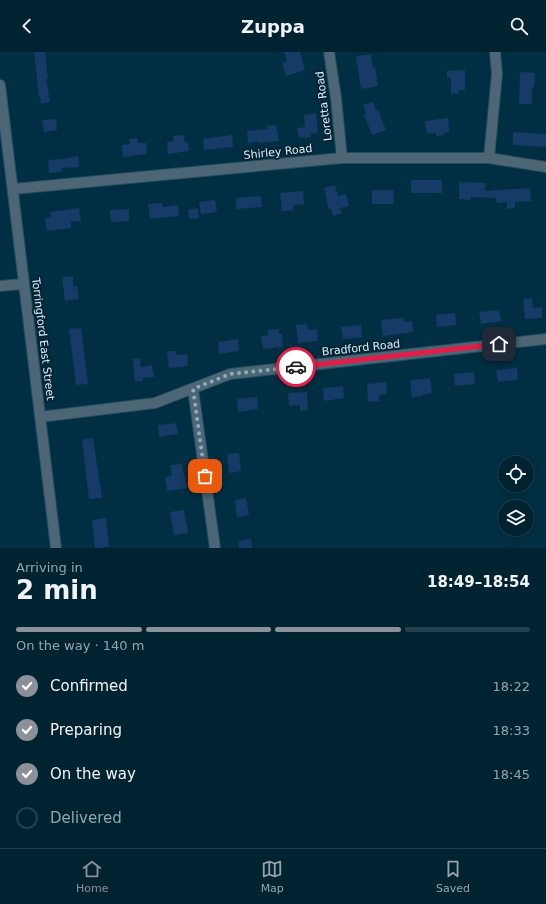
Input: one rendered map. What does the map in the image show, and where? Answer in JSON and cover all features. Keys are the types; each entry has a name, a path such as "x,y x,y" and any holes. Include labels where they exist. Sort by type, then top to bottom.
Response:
{"street":[{"name":"Loretta Road","path":"329,52 336,98 342,158"},
{"path":"489,158 497,74 495,52"},
{"name":"Torringford East Street","path":"0,85 56,548"},
{"name":"Shirley Road","path":"13,189 342,158 489,158 546,167"},
{"path":"0,286 23,284"},
{"name":"Bradford Road","path":"40,417 155,403 230,374 546,339"},
{"path":"193,389 215,548"}],"building":[{"path":"34,52 45,52 48,79 46,79 50,102 41,104"},
{"path":"284,52 300,52 305,70 286,76 282,63 287,61"},
{"path":"371,54 378,86 361,89 356,56"},
{"path":"465,70 465,90 459,90 459,93 451,94 451,78 447,78 447,71"},
{"path":"520,72 535,73 534,87 532,87 532,104 519,104"},
{"path":"373,102 386,130 372,135 364,115 366,114 363,105"},
{"path":"316,113 318,133 311,134 311,137 299,138 297,128 305,127 304,115"},
{"path":"448,118 449,132 444,133 444,135 436,136 436,133 427,134 425,121"},
{"path":"56,119 57,130 44,132 42,120"},
{"path":"276,125 279,141 259,143 259,141 248,143 247,131 267,129 267,126"},
{"path":"513,132 546,134 546,147 513,145"},
{"path":"184,135 185,143 188,142 189,151 168,154 167,142 174,141 173,136"},
{"path":"232,135 233,147 204,150 203,139"},
{"path":"137,138 138,143 146,143 147,154 123,157 122,145 130,144 129,139"},
{"path":"78,156 79,167 61,168 62,172 49,173 48,160"},
{"path":"411,180 442,180 442,193 411,193"},
{"path":"459,182 486,183 485,191 530,188 531,201 515,202 515,208 507,209 507,202 497,203 496,198 471,197 471,200 459,199"},
{"path":"335,185 338,196 346,194 349,206 340,208 342,213 333,216 331,209 329,210 324,188"},
{"path":"372,190 393,190 394,204 372,204"},
{"path":"303,191 304,204 293,205 293,210 282,211 280,193"},
{"path":"261,196 262,207 236,209 236,198"},
{"path":"215,200 217,212 201,214 199,202"},
{"path":"162,203 163,207 178,205 179,216 150,219 148,204"},
{"path":"79,208 81,221 71,222 71,228 47,231 45,218 51,217 50,212"},
{"path":"198,208 199,218 189,219 188,210"},
{"path":"129,209 129,221 111,222 110,210"},
{"path":"73,276 73,287 77,286 79,299 65,301 62,277"},
{"path":"532,298 533,308 542,307 542,318 525,319 523,299"},
{"path":"499,310 501,321 481,324 479,312"},
{"path":"455,313 456,325 437,327 436,315"},
{"path":"404,318 404,322 412,321 413,332 383,336 381,320"},
{"path":"307,324 308,330 317,329 318,341 298,343 296,325"},
{"path":"361,325 362,337 343,339 341,327"},
{"path":"81,328 88,384 76,385 69,329"},
{"path":"279,329 279,334 282,334 283,347 263,349 261,336 268,335 268,330"},
{"path":"238,339 239,351 219,354 218,342"},
{"path":"167,351 175,351 176,355 187,354 188,366 169,368"},
{"path":"140,358 141,367 152,365 154,377 143,378 143,381 135,382 133,359"},
{"path":"517,368 518,380 498,382 496,370"},
{"path":"474,372 475,384 455,386 454,374"},
{"path":"430,378 432,393 412,397 410,380"},
{"path":"386,382 387,394 379,395 379,401 368,402 367,384"},
{"path":"343,386 344,398 324,401 323,388"},
{"path":"307,392 308,410 300,411 300,405 289,406 288,393"},
{"path":"257,397 258,409 238,412 237,399"},
{"path":"176,423 178,434 159,437 158,425"},
{"path":"93,438 102,498 89,499 82,440"},
{"path":"239,453 241,471 229,473 227,454"},
{"path":"182,464 187,488 167,491 165,477 172,476 170,465"},
{"path":"246,498 249,515 237,517 235,500"},
{"path":"184,510 188,533 174,535 170,512"},
{"path":"106,518 109,547 95,548 92,520"},
{"path":"251,539 252,548 239,548 238,541"}],"way so far":[{"path":"205,476 193,389 230,374 296,367"}],"route":[{"path":"296,367 499,344"}]}
